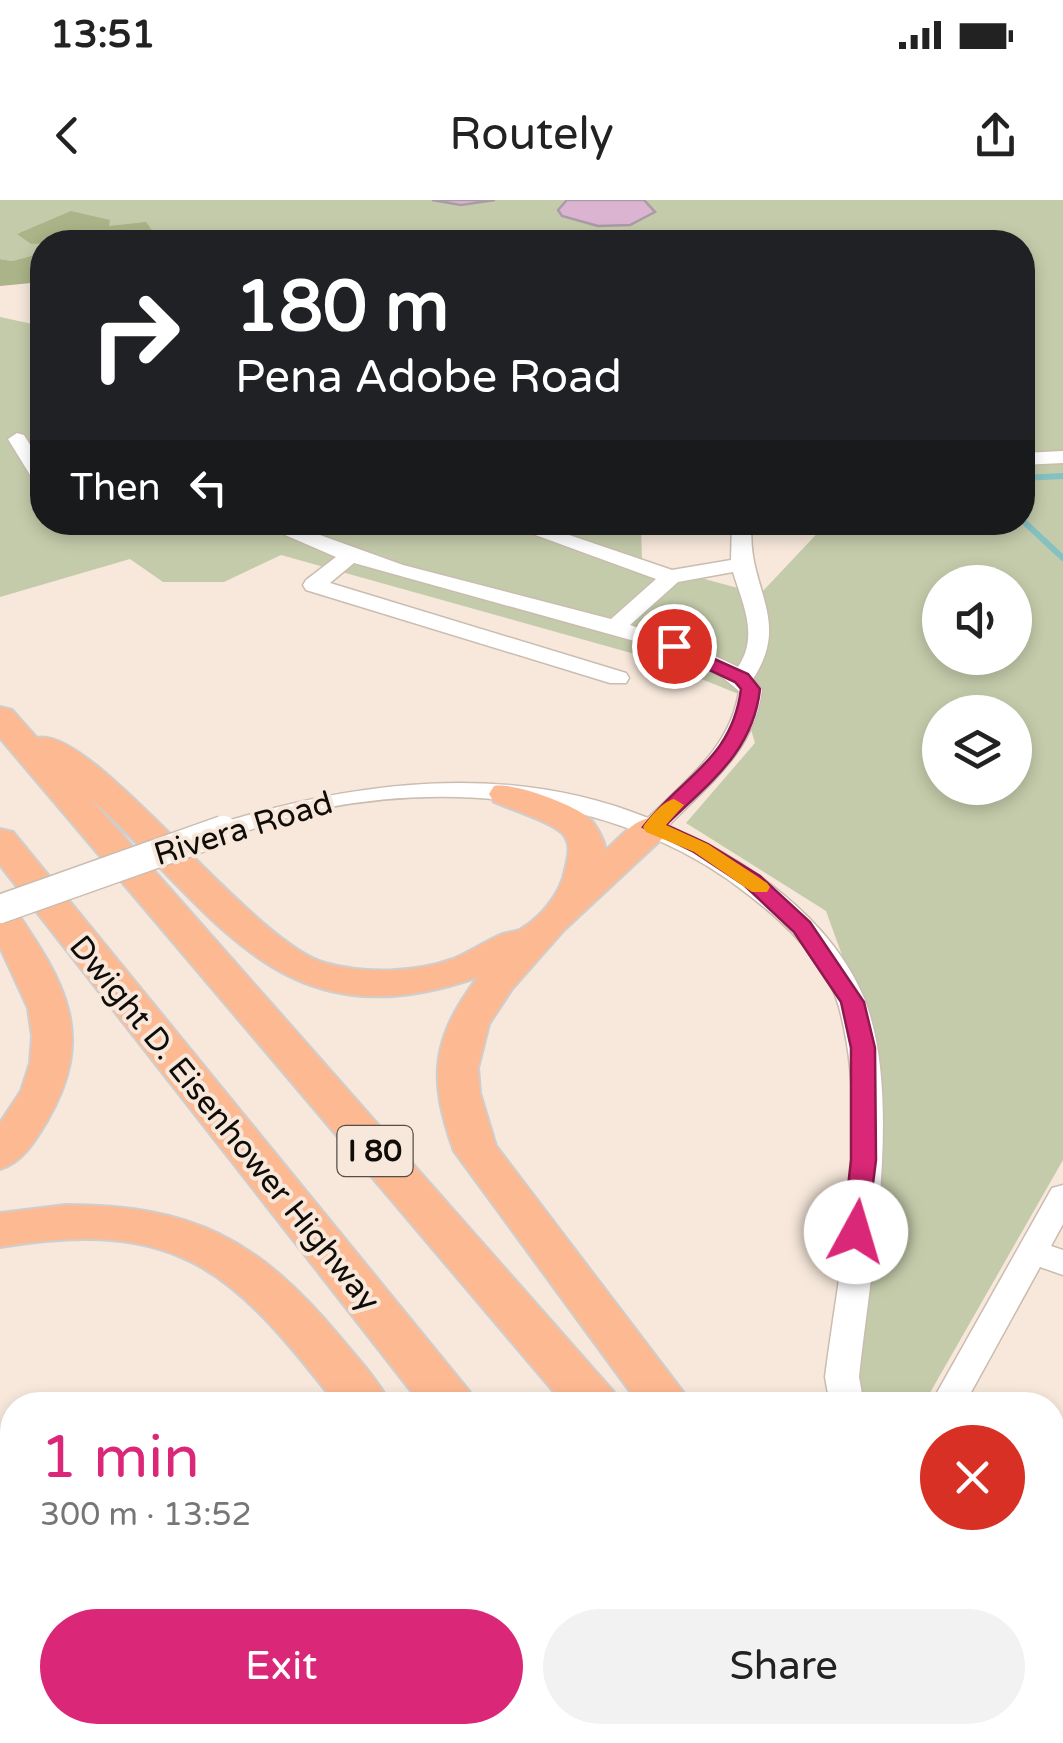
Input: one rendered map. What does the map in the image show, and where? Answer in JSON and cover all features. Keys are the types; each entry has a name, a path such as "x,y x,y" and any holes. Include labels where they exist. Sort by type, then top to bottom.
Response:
{"highway":[{"path":"0,717 83,770 244,928 278,956 306,971 354,982 443,977 486,963 541,927"},
{"name":"I 80","path":"0,717 584,1392"},
{"path":"506,794 576,826 588,847 580,892"},
{"path":"653,827 541,927 483,994 465,1026 456,1068 459,1112 476,1150 658,1392"},
{"name":"Dwight D. Eisenhower Highway","path":"0,840 440,1392"},
{"path":"0,912 40,984 52,1013 55,1037 40,1096 0,1154"},
{"path":"0,1230 76,1221 121,1223 174,1234 214,1250 265,1288 355,1392"}],"street":[{"path":"17,440 30,460"},
{"path":"1035,458 1063,457"},
{"path":"299,535 350,554 697,654 742,678 750,689 747,720 723,757 653,827"},
{"path":"548,535 671,577"},
{"path":"741,535 739,565 763,631 759,658 742,678"},
{"path":"350,554 314,585 618,678"},
{"path":"565,662 671,577 739,565"},
{"name":"Rivera Road","path":"0,912 224,830 342,798 422,791 506,794 597,810 653,827 701,848 752,880 802,927 852,1002 863,1048 864,1160 842,1377 845,1392"},
{"path":"956,1392 1048,1257 1063,1196"}],"green space":[{"path":"0,200 1063,200 1063,1160 930,1392 827,1392 856,1283 881,1063 826,911 686,823 755,743 741,695 649,658 281,555 224,582 163,582 130,559 0,597 0,317 30,323 30,535 641,535 642,562 760,594 816,535 1035,535 1035,230 134,230 108,226 18,233 30,243 30,256 12,261 0,259"},
{"path":"71,211 110,220 109,226 146,222 152,230 30,230 30,243 17,234"},
{"path":"30,256 30,283 0,286 0,259 12,261"}],"building":[{"path":"432,200 495,200 461,205"},
{"path":"567,200 644,200 655,212 630,225 598,226 562,216 558,210"}],"waterway":[{"path":"1035,477 1063,476"},
{"path":"1035,532 1063,558"}],"slow traffic":[{"path":"674,805 653,827 701,848 759,887"}],"route":[{"path":"674,646 742,678 750,689 747,720 723,757 653,827 701,848 752,880 802,927 852,1002 863,1048 864,1160 856,1232"}]}
